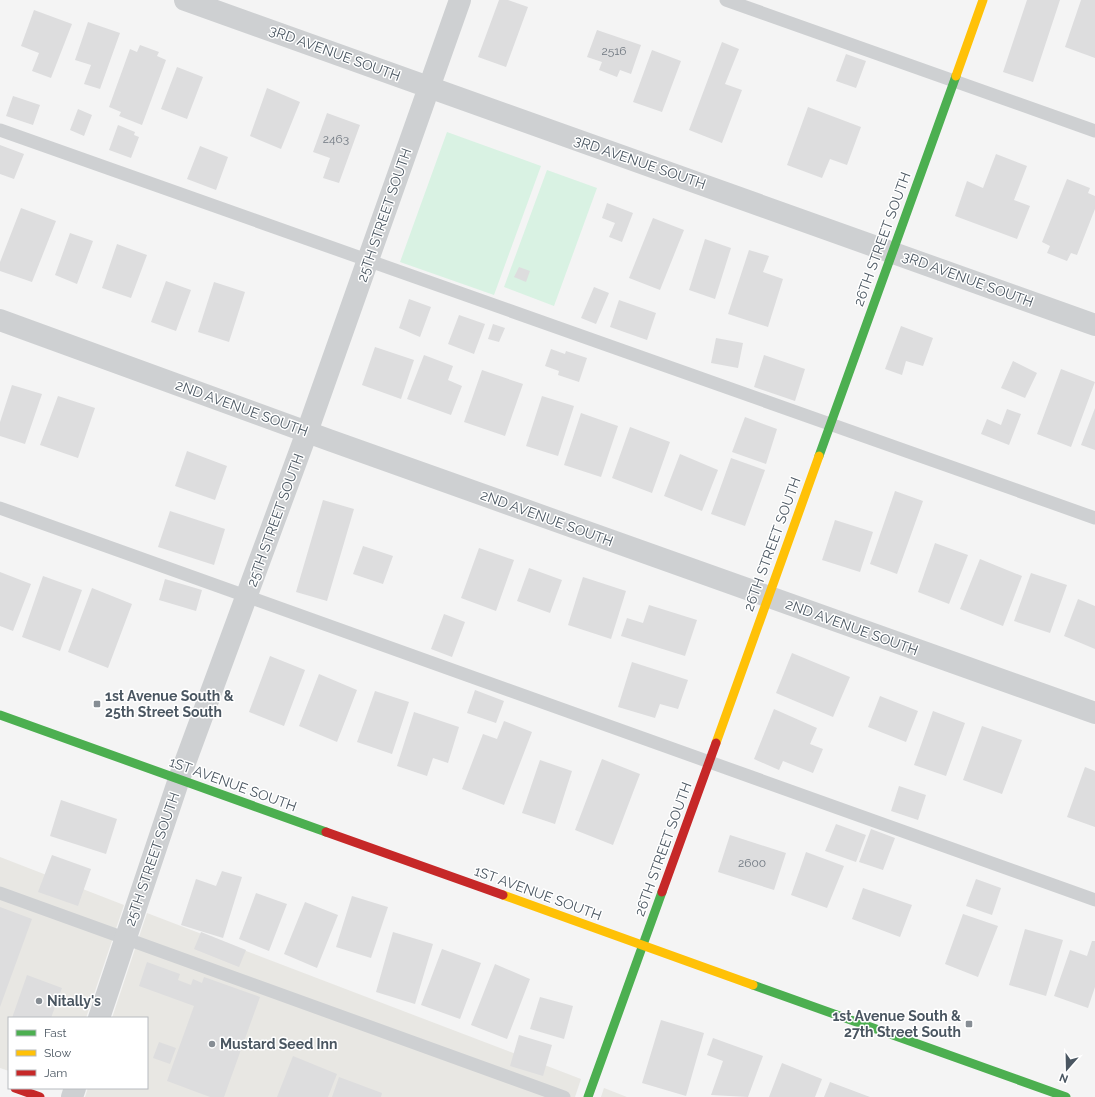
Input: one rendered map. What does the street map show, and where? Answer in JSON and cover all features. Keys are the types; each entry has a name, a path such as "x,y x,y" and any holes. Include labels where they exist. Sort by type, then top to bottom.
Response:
{"street":[{"name":"3RD AVENUE SOUTH","path":"186,0 892,251 1095,325"},
{"name":"25TH STREET SOUTH","path":"99,1017 179,779 307,432 460,0"},
{"name":"26TH STREET SOUTH","path":"588,1097 983,0"},
{"name":"2ND AVENUE SOUTH","path":"0,320 307,432 1095,713"},
{"name":"1ST AVENUE SOUTH","path":"0,715 1066,1097"},
{"path":"18,1089 40,1097"}],"lane":[{"path":"726,0 1095,131"},
{"path":"0,130 368,259 830,425 1095,518"},
{"path":"0,508 1095,900"},
{"path":"0,893 564,1097"}],"shaded area":[{"path":"0,857 124,905 86,1017 8,1017 8,1071 0,1068"},
{"path":"147,913 581,1079 575,1097 85,1097 88,1089 148,1089 148,1017 112,1017"},
{"path":"604,1088 627,1097 601,1097"}],"green space":[{"path":"447,132 541,166 494,295 400,262"},
{"path":"547,170 597,188 554,306 504,287"}],"building":[{"path":"499,0 508,0 528,7 506,67 478,57"},
{"path":"1027,0 1060,0 1033,82 1003,72"},
{"path":"1081,0 1095,0 1095,58 1065,47"},
{"path":"34,10 72,24 51,78 32,71 39,53 21,46"},
{"path":"88,22 120,33 100,89 84,84 91,65 75,60"},
{"path":"597,30 641,45 631,74 620,70 617,77 599,70 602,62 587,57"},
{"path":"722,42 739,49 725,84 742,90 722,143 689,130"},
{"path":"140,45 159,52 157,56 166,60 142,125 119,116 121,112 109,107 130,49 137,52"},
{"path":"652,50 681,61 662,112 633,102"},
{"path":"846,54 866,61 856,88 836,81"},
{"path":"177,67 203,77 187,119 161,109"},
{"path":"267,88 300,102 281,149 250,136"},
{"path":"13,96 40,105 33,125 6,116"},
{"path":"808,107 861,127 847,165 830,159 822,178 787,165"},
{"path":"78,109 92,115 84,136 70,130"},
{"path":"327,113 360,125 339,183 323,178 330,158 313,152"},
{"path":"118,125 135,132 134,135 139,137 131,158 109,150"},
{"path":"0,145 24,154 14,179 0,174"},
{"path":"200,146 228,157 216,190 187,179"},
{"path":"996,154 1027,166 1014,200 1030,206 1017,239 955,216 967,181 983,188"},
{"path":"1067,179 1090,188 1088,193 1095,196 1095,209 1077,255 1071,253 1067,261 1047,253 1050,246 1042,242"},
{"path":"607,203 633,213 622,242 609,237 615,223 602,218"},
{"path":"21,208 56,221 32,282 0,271 0,262"},
{"path":"653,218 684,230 660,290 629,278"},
{"path":"70,233 93,241 77,284 55,275"},
{"path":"705,239 731,248 715,299 689,290"},
{"path":"117,244 147,255 131,298 102,288"},
{"path":"749,250 769,256 763,272 783,279 768,327 728,314"},
{"path":"519,267 530,271 526,282 514,277"},
{"path":"166,281 191,290 176,331 151,322"},
{"path":"214,282 245,292 229,342 198,332"},
{"path":"594,287 609,293 596,324 581,318"},
{"path":"409,299 431,307 420,337 399,328"},
{"path":"619,300 656,313 647,340 610,327"},
{"path":"459,315 485,324 474,354 448,344"},
{"path":"493,324 505,328 499,342 488,339"},
{"path":"901,326 933,338 923,366 906,361 902,375 885,369"},
{"path":"716,338 743,343 738,368 711,363"},
{"path":"375,347 414,360 401,399 362,385"},
{"path":"551,349 565,354 566,351 587,358 579,382 558,375 559,371 545,366"},
{"path":"424,355 453,366 448,380 462,386 451,415 407,399"},
{"path":"764,355 805,369 795,401 754,387"},
{"path":"1013,361 1037,373 1025,398 1001,388"},
{"path":"1061,369 1095,382 1071,447 1037,434"},
{"path":"482,370 523,384 505,436 464,422"},
{"path":"12,385 42,394 25,444 0,436 0,422"},
{"path":"58,396 95,408 78,458 40,445"},
{"path":"542,396 574,406 558,456 526,446"},
{"path":"1095,408 1095,450 1081,445"},
{"path":"1007,409 1021,414 1009,445 981,434 987,419 1001,425"},
{"path":"581,413 618,426 601,477 564,465"},
{"path":"745,417 777,429 766,464 732,452"},
{"path":"630,427 670,442 652,493 612,478"},
{"path":"187,451 227,466 215,500 175,486"},
{"path":"680,454 718,470 702,511 664,496"},
{"path":"731,458 765,470 745,526 711,514"},
{"path":"895,491 923,501 897,574 870,564"},
{"path":"323,500 354,509 327,601 296,592"},
{"path":"170,511 225,529 214,565 158,547"},
{"path":"835,520 873,532 860,572 822,560"},
{"path":"935,543 968,555 949,604 918,592"},
{"path":"363,546 393,556 383,584 353,574"},
{"path":"479,548 514,560 496,611 461,598"},
{"path":"980,559 1022,576 1003,626 960,609"},
{"path":"529,568 562,580 550,613 517,601"},
{"path":"0,572 31,584 13,631 0,626"},
{"path":"1031,573 1067,585 1050,633 1014,621"},
{"path":"43,576 82,590 60,651 22,637"},
{"path":"583,577 626,591 611,639 568,625"},
{"path":"165,579 202,590 196,611 159,600"},
{"path":"92,588 132,604 108,668 68,652"},
{"path":"1078,599 1095,606 1095,649 1064,636"},
{"path":"649,605 697,620 685,656 621,636 627,618 643,623"},
{"path":"444,614 465,622 452,657 431,649"},
{"path":"792,653 850,677 833,717 776,693"},
{"path":"270,656 305,670 284,726 249,712"},
{"path":"632,662 688,680 678,709 660,704 655,718 618,707"},
{"path":"319,674 357,690 337,742 299,726"},
{"path":"475,690 504,701 496,723 467,713"},
{"path":"375,691 409,702 392,754 357,742"},
{"path":"880,696 918,711 906,742 868,727"},
{"path":"774,709 817,728 810,744 823,749 813,773 783,761 779,770 754,759"},
{"path":"933,711 965,723 946,776 914,765"},
{"path":"414,712 459,727 448,763 433,758 427,776 397,766"},
{"path":"504,721 532,732 504,805 462,789 483,734 497,739"},
{"path":"982,726 1022,740 1002,794 963,780"},
{"path":"602,759 640,774 613,845 575,830"},
{"path":"540,760 572,771 555,824 522,813"},
{"path":"1085,767 1095,771 1095,827 1067,817"},
{"path":"899,786 926,795 918,820 891,811"},
{"path":"61,800 117,819 106,854 50,836"},
{"path":"836,824 866,835 856,862 825,851"},
{"path":"871,829 895,838 883,870 859,862"},
{"path":"730,835 786,853 774,890 718,872"},
{"path":"806,852 844,866 827,908 791,895"},
{"path":"52,855 91,869 78,906 38,892"},
{"path":"222,871 242,877 223,938 181,925 196,879 216,886"},
{"path":"976,879 1001,888 992,915 966,906"},
{"path":"863,888 912,905 900,937 852,919"},
{"path":"256,893 287,904 269,951 239,939"},
{"path":"352,896 388,907 371,958 336,947"},
{"path":"305,902 338,915 317,968 284,954"},
{"path":"0,907 32,919 0,1007"},
{"path":"963,914 998,926 978,977 945,964"},
{"path":"1025,929 1063,940 1046,996 1009,985"},
{"path":"201,932 246,950 239,967 194,949"},
{"path":"393,932 433,944 415,1004 376,992"},
{"path":"1092,941 1095,941 1095,987 1088,1008 1054,996 1070,950 1087,956"},
{"path":"442,949 481,963 460,1019 421,1005"},
{"name":"Mustard Seed Inn","path":"147,962 180,974 178,980 191,985 193,979 202,983 204,977 260,997 224,1097 210,1097 167,1081 194,1006 139,986"},
{"path":"495,964 530,979 507,1039 471,1025"},
{"path":"27,975 62,988 51,1017 12,1017"},
{"path":"540,997 573,1006 564,1039 530,1029"},
{"path":"661,1020 704,1033 686,1096 642,1083"},
{"path":"519,1035 552,1045 543,1076 510,1066"},
{"path":"713,1038 763,1056 748,1097 711,1095 723,1061 707,1055"},
{"path":"159,1042 176,1048 170,1064 153,1058"},
{"path":"293,1056 337,1074 328,1097 277,1097"},
{"path":"782,1063 822,1079 815,1097 769,1097"},
{"path":"339,1077 382,1093 381,1097 332,1097"},
{"path":"830,1082 870,1097 824,1097"}],"traffic: fast":[{"path":"819,456 956,76"},
{"path":"0,715 326,832"},
{"path":"588,1097 662,892"},
{"path":"753,985 1066,1097"}],"traffic: slow":[{"path":"956,76 983,0"},
{"path":"716,743 819,456"},
{"path":"503,895 753,985"}],"traffic: jam":[{"path":"662,892 716,743"},
{"path":"326,832 503,895"},
{"path":"18,1089 40,1097"}],"place":[{"name":"1st Avenue South & 25th Street South","path":"97,704"},
{"name":"Nitally's","path":"39,1001"},
{"name":"1st Avenue South & 27th Street South","path":"969,1024"},
{"name":"Mustard Seed Inn","path":"212,1044"}]}
